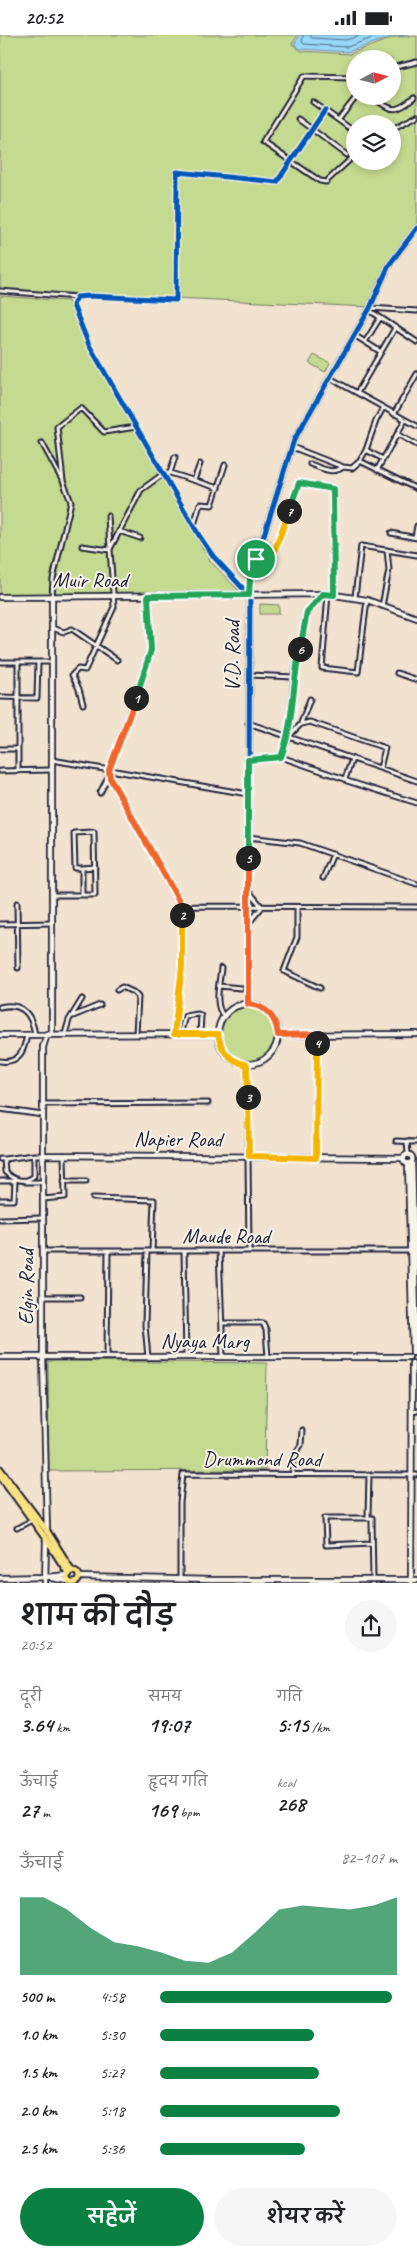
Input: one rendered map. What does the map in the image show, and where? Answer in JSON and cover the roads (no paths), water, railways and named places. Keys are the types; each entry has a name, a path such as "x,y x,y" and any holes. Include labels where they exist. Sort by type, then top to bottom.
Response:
{"main road":[{"path":"0,1469 46,1531 69,1573"},
{"path":"1,1479 75,1581"},
{"path":"69,1573 77,1573 75,1581"}],"street":[{"path":"401,66 417,62"},
{"path":"346,77 304,76 263,142 320,181 326,182 346,163"},
{"path":"384,105 393,110 400,109 414,98"},
{"path":"313,102 346,125"},
{"path":"339,119 349,105"},
{"path":"0,291 76,297 176,299 177,172 277,181 311,127 325,110"},
{"path":"401,124 417,116"},
{"path":"298,119 346,154"},
{"name":"V.D. Road","path":"248,1004 248,675 250,579 292,447 370,309 389,265 417,228"},
{"path":"76,297 73,305 89,345 163,474 213,556 249,595"},
{"path":"370,309 417,311"},
{"path":"370,309 380,318 417,342"},
{"path":"365,342 380,318"},
{"path":"357,393 395,328"},
{"path":"354,335 381,352"},
{"path":"394,414 417,374"},
{"path":"330,378 417,426"},
{"path":"63,481 57,427 81,408 104,432 136,427"},
{"path":"292,447 343,467 352,467 360,461 366,450 376,421 383,408"},
{"path":"377,470 405,420"},
{"path":"397,434 417,445"},
{"path":"42,443 63,481 71,502 53,579 52,597"},
{"path":"366,450 384,459"},
{"path":"170,473 175,457"},
{"path":"360,461 417,489"},
{"path":"194,480 200,464"},
{"path":"310,464 330,471 336,471 343,467"},
{"path":"194,526 200,504 212,505 225,465"},
{"path":"110,550 140,490 163,474 170,473 218,488"},
{"path":"256,559 272,558 299,483 333,489 334,595"},
{"path":"83,704 80,689 72,675 75,670 85,670 114,607 115,597 108,516"},
{"path":"391,533 416,538 417,526"},
{"path":"119,531 140,538"},
{"path":"82,546 110,550"},
{"path":"355,597 361,546 417,555"},
{"path":"382,606 389,570 387,550"},
{"path":"326,594 322,668 358,672 368,601"},
{"path":"281,757 289,737 294,677 307,612 326,594"},
{"name":"Muir Road","path":"0,597 326,594 355,597 417,618"},
{"path":"148,596 151,650 109,770 182,906 182,967 174,1034"},
{"name":"Elgin Road","path":"46,1583 42,1182 43,1047 49,1035 51,923 52,597"},
{"path":"52,628 64,632 72,629 117,660"},
{"path":"0,662 52,662"},
{"path":"18,662 18,771"},
{"path":"0,697 37,698 38,662"},
{"path":"397,673 417,681"},
{"path":"248,675 294,677"},
{"path":"289,737 300,724 310,699"},
{"path":"300,724 310,722 385,749 380,768"},
{"path":"248,723 417,781"},
{"path":"0,749 17,749"},
{"path":"248,760 281,757 347,781 417,803"},
{"path":"345,779 352,759"},
{"path":"51,760 248,794"},
{"path":"0,771 51,770"},
{"path":"100,793 110,774"},
{"path":"51,895 95,895 95,867 94,832 74,833 75,868 95,867"},
{"path":"248,837 300,843 417,884"},
{"path":"323,878 333,854"},
{"path":"82,868 82,895"},
{"path":"248,889 262,907"},
{"path":"17,903 18,968"},
{"path":"182,906 417,907"},
{"path":"248,925 262,907"},
{"path":"297,907 297,937 284,971 320,988"},
{"path":"0,924 51,923"},
{"path":"222,968 219,986 219,1008 224,1016"},
{"path":"219,986 241,988"},
{"path":"117,990 122,987 127,988 138,997 136,1034"},
{"path":"65,1035 69,1019 73,1016 82,999"},
{"path":"248,1004 256,1005 270,1013 274,1019 278,1035 277,1044 265,1059 247,1065 238,1063 223,1051 218,1034 224,1016 234,1007 248,1004"},
{"path":"73,1016 100,1005"},
{"path":"0,1007 15,1006 25,1010 31,1018 35,1035"},
{"path":"182,1034 185,1016 198,1014 201,1016 200,1034"},
{"path":"0,1035 218,1034"},
{"path":"316,1158 317,1034"},
{"path":"278,1035 417,1034"},
{"path":"0,1061 12,1061 17,1058 24,1050 27,1035"},
{"path":"247,1065 249,1251"},
{"path":"43,1103 208,1103"},
{"path":"0,1109 43,1115"},
{"path":"396,1141 417,1142"},
{"path":"406,1156 407,1141"},
{"path":"34,1155 34,1176 27,1180 14,1179 5,1172 2,1159 34,1155 43,1155"},
{"name":"Napier Road","path":"43,1155 316,1158 406,1156"},
{"path":"43,1199 65,1197 64,1155"},
{"path":"406,1156 411,1155 416,1202 414,1355"},
{"path":"406,1156 412,1161"},
{"path":"46,1577 75,1581 413,1581 410,1475 415,1363 411,1251 412,1161"},
{"path":"0,1181 42,1182"},
{"path":"0,1200 14,1201 15,1181"},
{"path":"64,1181 86,1181"},
{"path":"93,1198 154,1200 152,1251"},
{"path":"0,1219 42,1218"},
{"name":"Maude Road","path":"42,1251 411,1251"},
{"path":"107,1357 108,1251"},
{"path":"147,1251 145,1325 148,1357"},
{"path":"184,1251 186,1357"},
{"path":"219,1251 223,1357"},
{"path":"43,1297 80,1297"},
{"path":"222,1323 263,1323 266,1330 268,1357"},
{"name":"Nyaya Marg","path":"0,1357 414,1355"},
{"path":"293,1473 293,1457 301,1445 302,1430"},
{"name":"Drummond Road","path":"181,1581 180,1503 183,1474 417,1475"},
{"path":"368,1518 369,1474"},
{"path":"372,1543 326,1545 325,1518 372,1517 372,1543 372,1580"},
{"path":"16,1527 32,1520"},
{"path":"0,1578 46,1577 69,1573"}],"water":[{"path":"300,35 409,35 394,36 354,50 346,50 346,52 300,49 294,44"}]}
